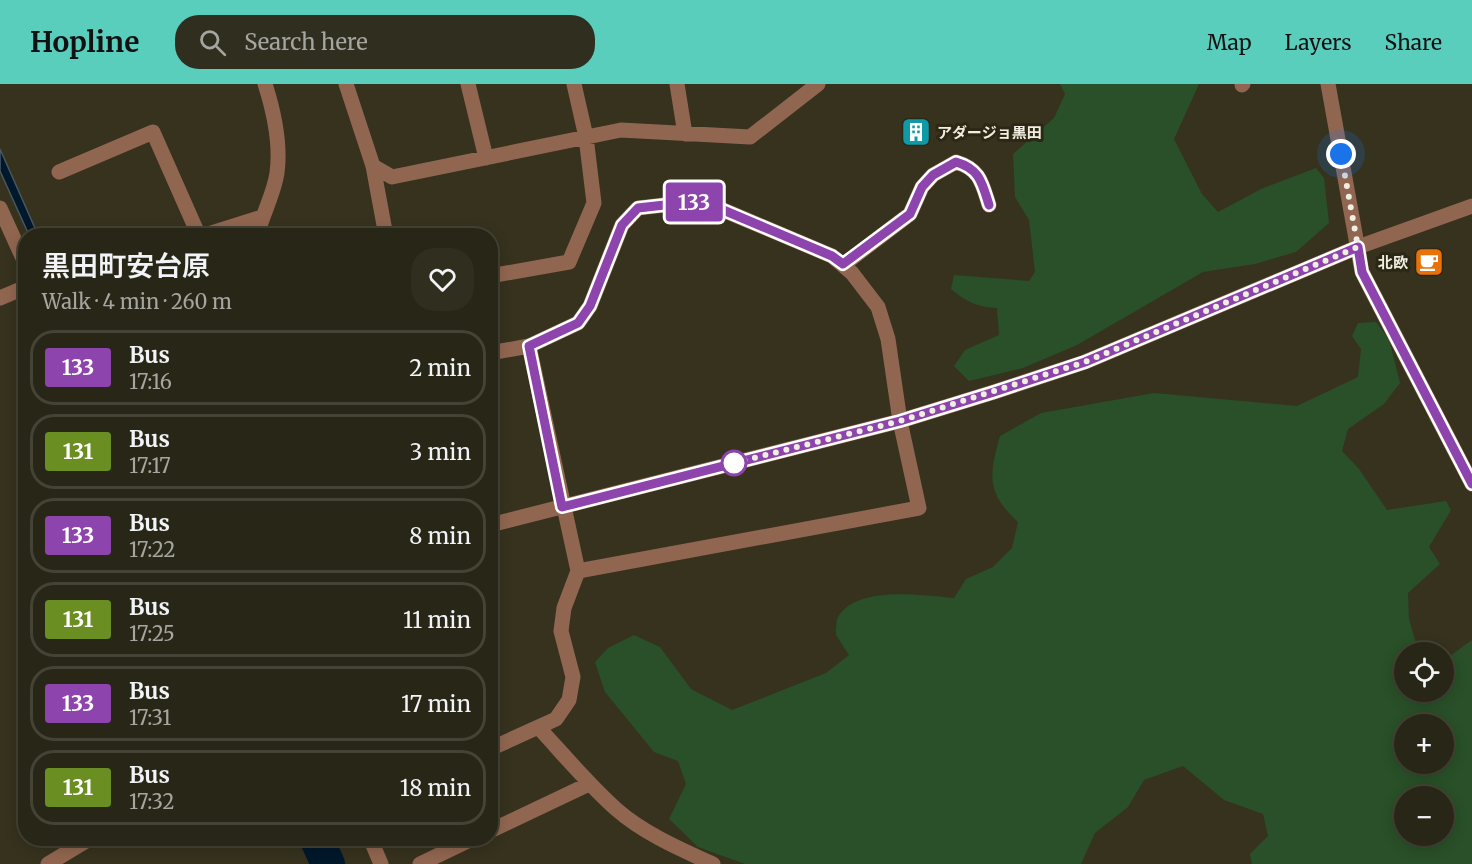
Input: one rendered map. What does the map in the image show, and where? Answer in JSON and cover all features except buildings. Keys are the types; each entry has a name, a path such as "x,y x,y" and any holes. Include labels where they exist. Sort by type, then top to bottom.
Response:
{"street":[{"path":"259,228 277,174 278,154 272,105 265,84"},
{"path":"346,84 373,166 385,228"},
{"path":"468,84 486,158"},
{"path":"498,275 569,262 594,203 586,137 574,84"},
{"path":"677,84 685,134"},
{"path":"373,166 392,177 621,130 750,137 818,84"},
{"path":"1328,84 1362,272 1472,484"},
{"path":"59,172 153,132 196,228"},
{"path":"843,264 910,214 922,187 933,175 956,162 970,166 981,180 989,205"},
{"path":"498,352 529,346 578,323 590,306 622,225 638,208 691,202 709,204 832,256 843,264 878,307 888,339 900,421 919,508 578,571"},
{"path":"498,523 900,421 1085,362 1358,247 1472,206"},
{"path":"0,208 18,247"},
{"path":"226,228 262,217"},
{"path":"0,298 18,290"},
{"path":"498,746 556,719 568,700 573,677 561,631 564,608 578,571 562,507 529,346"},
{"path":"539,728 589,784 618,811 643,829 713,864"},
{"path":"498,827 589,784"},
{"path":"48,864 78,846"},
{"path":"373,846 381,864"},
{"path":"420,864 457,846"}],"green space":[{"path":"1060,84 1199,84 1174,139 1202,194 1218,212 1261,189 1316,168 1324,178 1329,223 1296,252 1255,264 1203,272 1077,345 1023,368 969,381 954,366 965,350 999,335 997,308 977,305 956,293 951,289 954,275 1029,281 1035,272 1029,220 1015,197 1013,154 1054,118 1065,94"},
{"path":"1376,322 1389,339 1400,383 1384,404 1348,429 1342,451 1359,469 1387,510 1446,501 1451,510 1429,547 1440,564 1408,593 1409,619 1416,642 1394,642 1394,702 1454,702 1454,653 1472,640 1472,864 1252,864 1250,854 1268,836 1263,814 1224,800 1183,766 1144,780 1128,807 1095,833 1081,864 745,864 698,847 669,819 686,784 678,761 654,752 605,692 595,662 608,648 634,635 660,647 691,689 732,710 826,673 849,655 836,635 838,617 847,607 860,600 891,594 954,598 966,579 993,567 1012,548 1018,522 1000,502 993,483 992,473 1000,436 1041,413 1154,393 1297,406 1358,377 1361,349 1352,336 1358,323"}],"water":[{"path":"0,149 35,228 26,228 0,171"}],"waterway":[{"path":"320,846 328,864"}],"bus line":[{"name":"133","path":"989,205 981,180 970,166 956,162 933,175 922,187 910,214 843,264 832,256 709,204 691,202 638,208 622,225 590,306 578,323 529,346 562,507 900,421 994,392 1085,362 1358,247 1362,272 1472,484"}],"place":[{"name":"アダージョ黒田","path":"916,132"},
{"name":"北欧","path":"1429,262"}],"route":[{"path":"734,463 900,421 1085,362 1358,247 1341,154"}]}
